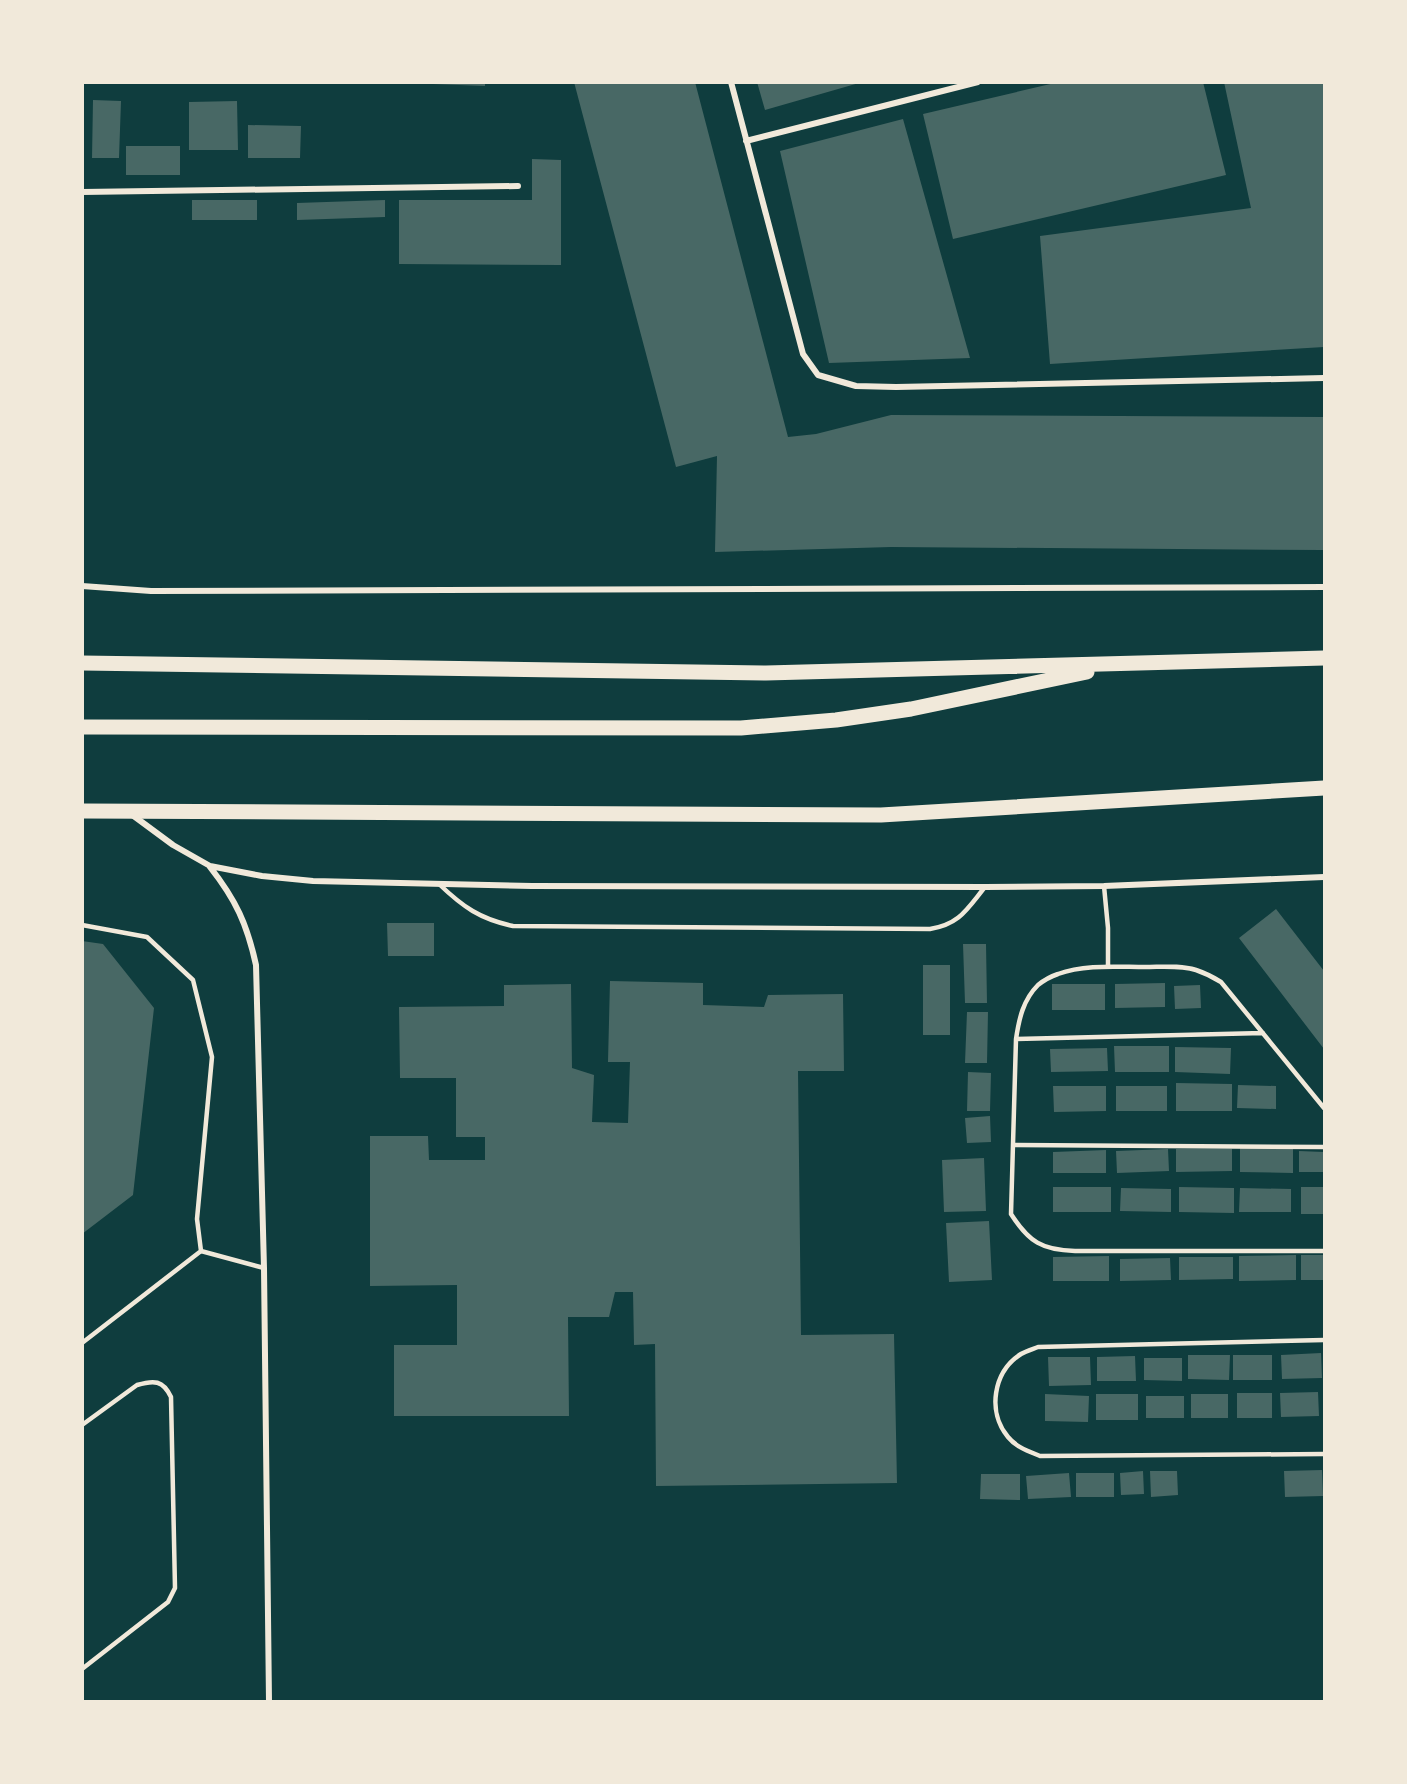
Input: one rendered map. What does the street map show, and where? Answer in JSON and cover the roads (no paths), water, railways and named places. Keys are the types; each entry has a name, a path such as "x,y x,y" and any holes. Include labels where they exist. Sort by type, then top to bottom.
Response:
{"main road":[{"path":"82,663 766,673 1324,658"},
{"path":"82,727 741,728 836,720 911,709 1122,664"},
{"path":"82,811 881,815 1324,788"}],"street":[{"path":"730,82 803,354 818,375 856,386 896,387 1324,378"},
{"path":"746,141 978,82"},
{"path":"82,192 518,186"},
{"path":"82,586 175,591 1324,586"},
{"path":"128,812 173,845 210,866 262,876 303,880 555,886 985,887 1104,886 1324,877"},
{"path":"210,866 238,906 250,935 256,965 264,1268 269,1701"}],"lane":[{"path":"439,884 458,903 475,914 493,922 513,926 930,929 951,924 961,916 985,887"},
{"path":"1104,886 1108,928 1108,967"},
{"path":"82,925 147,937 193,980 212,1057 196,1219 201,1251"},
{"path":"1324,1108 1221,982 1195,970 1181,967 1108,967 1057,974 1040,983 1027,999 1020,1017 1016,1039 1011,1214 1022,1231 1037,1243 1056,1250 1324,1251"},
{"path":"1016,1039 1263,1033"},
{"path":"1013,1145 1324,1147"},
{"path":"201,1251 264,1268"},
{"path":"82,1343 201,1251"},
{"path":"1324,1341 1038,1347 1021,1354 1006,1367 998,1384 995,1402 998,1421 1008,1437 1022,1449 1040,1456 1324,1454"},
{"path":"82,1425 137,1385 158,1382 167,1388 171,1397 175,1588 168,1602 82,1669"}]}
